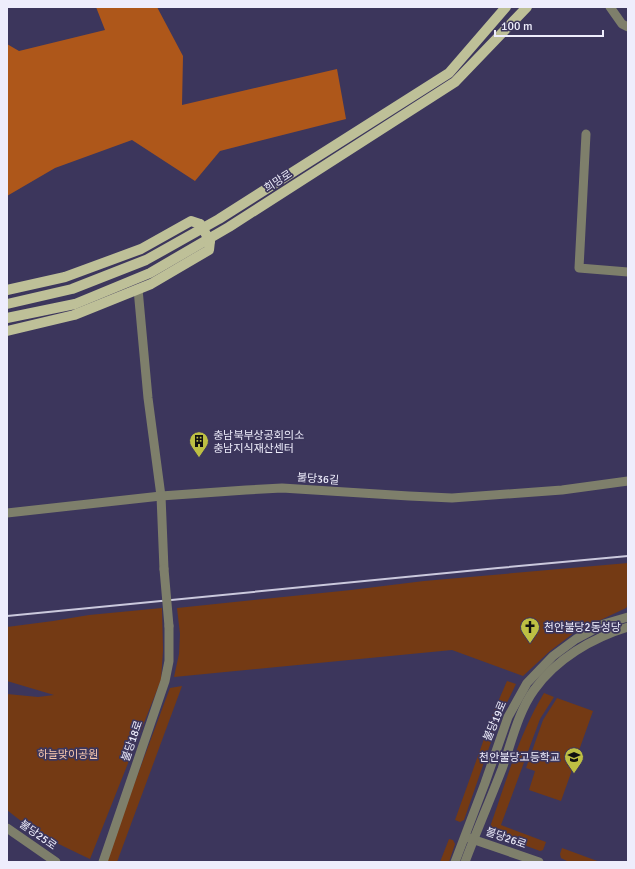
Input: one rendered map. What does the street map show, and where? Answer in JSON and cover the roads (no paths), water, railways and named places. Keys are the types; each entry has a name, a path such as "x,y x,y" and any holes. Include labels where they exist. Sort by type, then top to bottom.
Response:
{"main road":[{"path":"7,304 72,289 146,260 219,219 449,73 506,7"},
{"name":"희망로","path":"7,318 75,304 150,273 229,227 455,82 527,7"},
{"path":"7,290 65,277 141,249 191,221 200,224 210,241 209,250 150,284 74,315 7,331"}],"street":[{"path":"610,7 622,24 628,27"},
{"path":"586,134 579,268 628,272"},
{"name":"불당18로","path":"103,862 165,681 170,661 161,496 148,398 138,289"},
{"name":"불당36길","path":"7,513 161,496 282,488 452,498 562,490 628,481"},
{"name":"불당19로","path":"465,862 469,838 508,716 527,683 553,656 576,639 604,624 628,617"},
{"name":"불당19로","path":"455,862 469,838 502,768 517,724 534,690 566,658 585,644 616,630 628,627"},
{"name":"불당25로","path":"7,828 56,862"},
{"name":"불당26로","path":"469,838 539,862"}],"railway":[{"path":"7,616 628,556"}],"place":[{"name":"충남북부상공회의소 충남지식재산센터","path":"199,458"},
{"name":"천안불당2동성당","path":"530,644"},
{"name":"천안불당고등학교","path":"574,774"}],"park label":[{"name":"하늘맞이공원","path":"68,754"}]}
